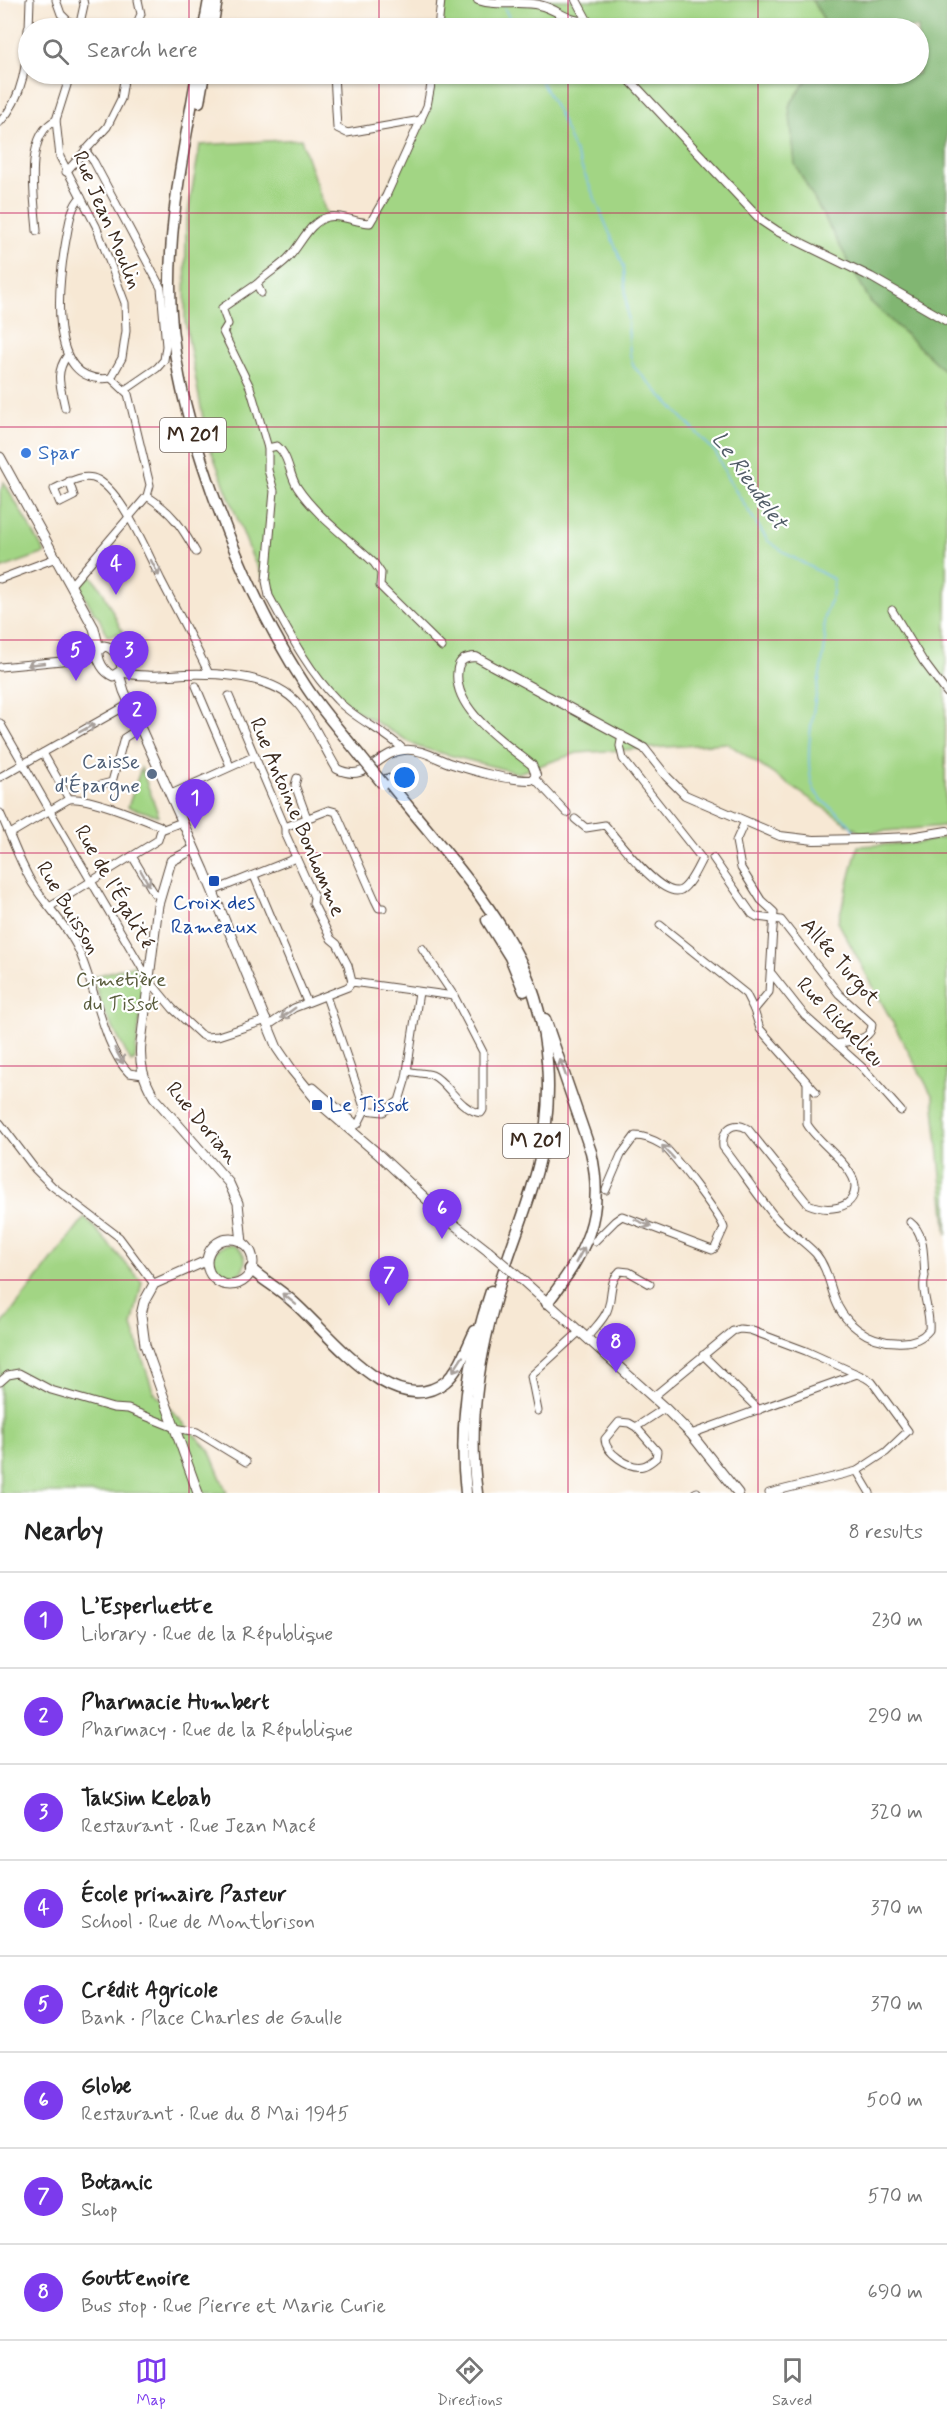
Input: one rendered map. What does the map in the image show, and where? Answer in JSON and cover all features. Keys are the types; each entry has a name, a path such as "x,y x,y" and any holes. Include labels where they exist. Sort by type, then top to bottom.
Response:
{"highway":[{"path":"206,18 209,0"},
{"path":"214,18 217,0"},
{"name":"M 201","path":"195,84 178,188 171,254 172,329 185,407 227,533 263,616 306,687 364,755"},
{"name":"M 201","path":"202,84 178,248 178,331 191,406 231,526 265,606 316,691 455,874 497,935 521,981 536,1031 542,1080 542,1106 535,1150 484,1312 465,1403 463,1463 466,1493"},
{"name":"M 201","path":"385,782 492,914 508,938 526,973 542,1029 547,1061 547,1109 540,1159 500,1281 483,1346 473,1422 473,1461 477,1493"},
{"path":"526,973 536,993 573,1097 596,1173 597,1197 590,1234 573,1266 547,1303"},
{"path":"251,1269 262,1280 292,1300 377,1380 403,1393 425,1391 445,1382 460,1361 484,1312"}],"main road":[{"path":"1,458 94,628 102,635 106,671 119,671"},
{"path":"102,650 119,671 124,691 213,891 277,1048 305,1087 319,1103 353,1127 366,1143 451,1222 488,1251 665,1408 692,1434 738,1493"},
{"name":"Rue Dorian","path":"194,849 171,861 160,896 140,1053 143,1075 154,1097 229,1183 238,1203 242,1243"},
{"path":"230,1239 239,1220"},
{"path":"198,1493 145,1345 141,1327 144,1302 154,1284 206,1261 213,1246 230,1239 242,1243 252,1257 251,1269 242,1280 231,1284 218,1281 211,1274 206,1261"},
{"path":"179,1273 211,1274"}],"street":[{"path":"29,18 30,0"},
{"path":"56,0 65,18"},
{"path":"81,18 84,5 82,0"},
{"path":"138,0 141,14 139,18"},
{"path":"439,18 441,0"},
{"path":"478,0 499,4 536,4 547,7 567,18"},
{"path":"576,0 585,18"},
{"path":"0,122 7,115 20,84"},
{"name":"Rue Jean Moulin","path":"67,84 56,120 60,157 81,197 112,267 124,303 126,330 122,357 111,378"},
{"path":"66,172 101,135 112,118 121,99 123,84"},
{"path":"335,84 337,128 347,133 421,120"},
{"path":"404,750 392,738 361,721 338,701 317,677 269,596 266,581 274,491 268,470 268,448 250,387 223,332 228,324 222,308 256,285 288,258 313,225 328,218 342,217 358,223 370,223 386,196 421,120 427,106 431,84"},
{"path":"633,84 762,221 777,231 911,298 947,321"},
{"path":"37,231 34,159 38,137 46,126 56,120"},
{"path":"86,150 161,288 166,346 164,360 157,368 124,390"},
{"path":"71,585 147,496 150,485 128,393 111,378 98,380 84,375 68,356 60,324 61,275 71,215 81,197"},
{"path":"256,285 261,293"},
{"path":"65,408 59,367 68,356"},
{"path":"268,448 278,446 284,452 296,486 310,503 374,563 381,573 380,586 442,647"},
{"path":"69,482 87,477 98,480 129,516 209,674"},
{"path":"147,496 177,519 196,552"},
{"path":"0,579 56,558"},
{"path":"892,610 923,661 947,693"},
{"path":"0,667 72,660 76,664 102,650"},
{"path":"534,778 536,771 532,765 481,723 467,708 458,674 459,665 468,657 476,657 494,665 644,748 685,795 780,836 814,840 858,839 910,837 947,831"},
{"path":"119,671 135,674 209,674 245,678 277,688 290,695 300,705 337,769 346,773 357,775 390,755 404,750 418,752 472,770 527,780 534,778"},
{"path":"196,686 230,766"},
{"name":"Rue Antoine Bonhomme","path":"229,696 326,930 337,944 348,965 352,982"},
{"path":"0,777 130,703"},
{"name":"Rue de l'Égalité","path":"0,723 149,980 173,1009 206,1037 218,1036 268,1022"},
{"path":"100,785 112,782 124,738 141,727"},
{"path":"575,819 586,828 605,825 645,873 672,891 684,888 702,859 623,759 620,746 622,735"},
{"path":"43,753 69,799"},
{"path":"171,794 255,756"},
{"path":"297,778 295,785 307,818"},
{"path":"534,778 567,813"},
{"path":"10,834 49,809 76,798 161,828 182,822"},
{"path":"285,827 329,810 336,812 375,900 379,908 383,908"},
{"name":"Rue Buisson","path":"0,813 31,881 41,898 51,906 78,948 105,1032 126,1070 134,1075 143,1075"},
{"path":"713,858 752,914 757,917 774,919 774,912 761,900 741,868 736,841 745,821"},
{"path":"51,906 158,840 161,828"},
{"path":"132,856 154,893 160,896"},
{"path":"213,891 296,858"},
{"path":"254,876 307,1002"},
{"name":"Rue Richelieu","path":"774,919 772,974 805,1016 862,1067 901,1111"},
{"name":"Allée Turgot","path":"774,919 781,920 839,993 872,1024 872,1031 868,1036 837,1044"},
{"path":"660,925 746,994 760,1029 816,1092"},
{"path":"408,1071 433,1076 452,1095 475,1112 481,1113 483,1110 483,1052 454,996 422,948"},
{"path":"754,1011 769,993 772,974"},
{"path":"268,1022 307,1002 348,987 352,982 454,996"},
{"path":"365,1110 383,1112 399,1101 408,1071 419,992"},
{"path":"326,996 365,1110"},
{"path":"807,1083 807,1124 853,1179 853,1194 846,1204 831,1209 820,1209 808,1204 748,1129 743,1126 729,1127 722,1138 723,1147 776,1218 822,1263 836,1303 848,1320 868,1336 896,1342 918,1339 925,1335 929,1325 928,1303 924,1296 922,1238 919,1230 910,1222"},
{"path":"353,1127 365,1110"},
{"path":"0,1124 40,1175 119,1237 154,1284"},
{"path":"595,1241 622,1216 712,1250 724,1227 713,1208 663,1145 642,1136 635,1136 621,1155 606,1190"},
{"path":"538,1411 531,1376 583,1335 608,1310 614,1277 620,1271 629,1272 650,1284"},
{"path":"653,1397 733,1331 750,1330 806,1351 872,1382 908,1431 886,1452 857,1471 770,1493"},
{"path":"703,1355 759,1410"},
{"path":"0,1382 8,1376 19,1373 51,1390 113,1408 128,1409 175,1428 196,1432 246,1462"},
{"path":"692,1434 857,1374"},
{"path":"636,1427 665,1408"},
{"path":"620,1422 636,1427 657,1451 656,1458 642,1466 634,1467 605,1446 607,1434 620,1422"},
{"path":"857,1471 870,1493"}],"green space":[{"path":"445,0 812,0 823,18 442,18"},
{"path":"812,0 947,0 947,373 870,301 795,164 789,106 804,84 929,84 929,18 823,18"},
{"path":"431,84 804,84 789,106 870,301 947,373 945,826 861,833 727,743 577,753 518,773 418,747 350,707 321,676 287,622 253,559 207,440 185,321 186,224 200,145 301,139 326,213 369,226 428,105"},
{"path":"4,482 45,553 0,569 0,492"},
{"path":"91,575 102,590 123,633 107,636 98,616 79,587"},
{"path":"141,768 159,816 128,807"},
{"path":"947,837 947,1235 933,1097 838,922 858,846 918,843"},
{"name":"Cimetière du Tissot","path":"134,965 144,983 135,1060 131,1062 105,1013 92,977"},
{"path":"85,1217 142,1282 132,1326 153,1391 209,1450 227,1493 0,1493 0,1327"},
{"path":"229,1245 240,1250 245,1261 240,1272 229,1277 218,1272 213,1261 218,1250"}],"waterway":[{"name":"Le Rieudelet","path":"504,7 509,18"},
{"name":"Le Rieudelet","path":"542,84 559,114 624,267 630,355 634,367 716,453 728,479 768,541 790,556 833,579 833,592 825,617 825,646 810,734 809,769 815,792 847,822 856,836"},
{"name":"Le Rieudelet","path":"909,841 931,838"}],"place":[{"name":"Spar","path":"26,453"},
{"name":"École primaire Pasteur","path":"116,595"},
{"name":"Crédit Agricole","path":"76,681"},
{"name":"Taksim Kebab","path":"129,681"},
{"name":"Pharmacie Humbert","path":"137,741"},
{"name":"Caisse d'Épargne","path":"152,774"},
{"name":"L’Esperluette","path":"195,829"},
{"name":"Croix des Rameaux","path":"214,881"},
{"name":"Le Tissot","path":"317,1105"},
{"name":"Globe","path":"442,1239"},
{"name":"Botanic","path":"389,1306"},
{"name":"Gouttenoire","path":"616,1373"}]}
